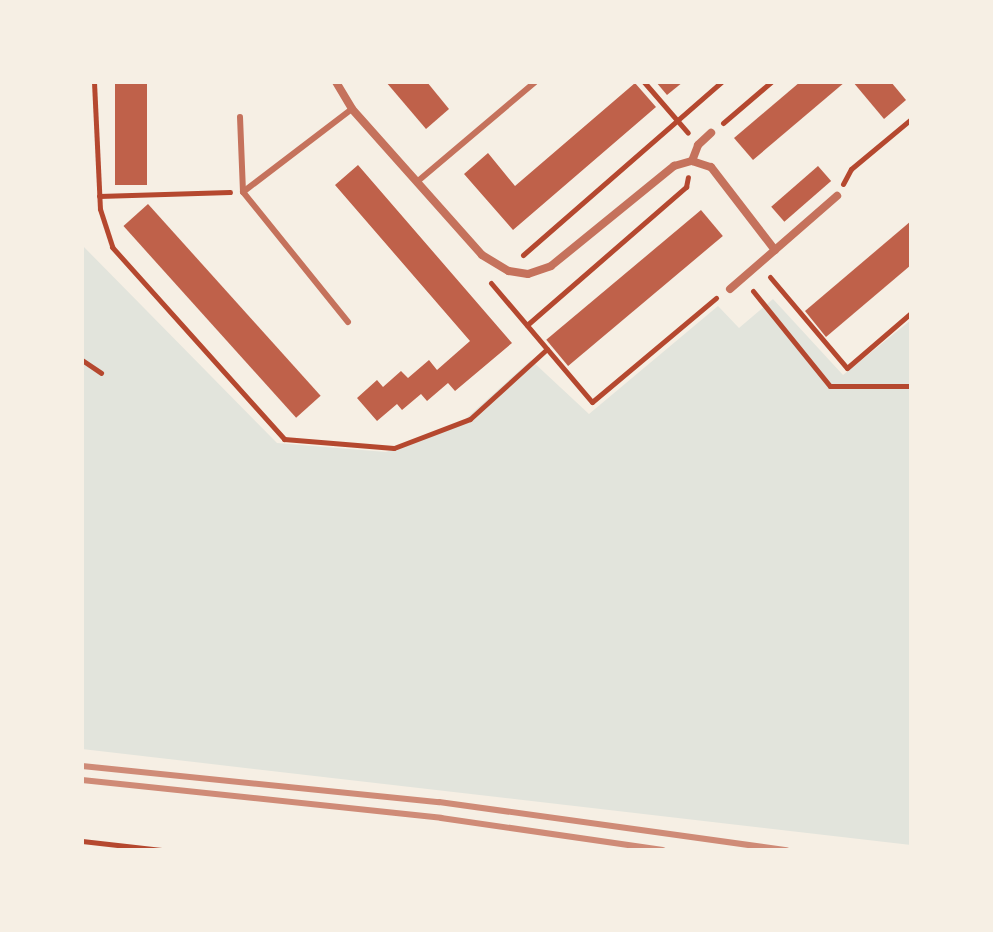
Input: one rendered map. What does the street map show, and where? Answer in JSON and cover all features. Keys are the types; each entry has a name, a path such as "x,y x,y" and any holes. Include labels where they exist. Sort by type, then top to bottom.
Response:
{"street":[{"path":"336,82 352,109 482,255 509,271 528,274 551,266 674,166 692,161 711,167 775,250"},
{"path":"692,161 698,145 711,133"},
{"path":"730,289 837,196"}],"lane":[{"path":"418,181 535,82"},
{"path":"243,192 352,109"},
{"path":"240,117 243,192 348,322"}],"path":[{"path":"94,82 99,196 112,247 284,439 394,448 470,419 547,349"},
{"path":"644,82 677,120"},
{"path":"509,271 525,253 721,82"},
{"path":"711,133 771,82"},
{"path":"837,196 851,169 911,119"},
{"path":"527,325 686,187 692,161"},
{"path":"99,196 243,192"},
{"path":"482,255 483,274 592,402 730,289"},
{"path":"759,264 847,368 911,313"},
{"path":"743,278 830,386 911,386"},
{"path":"82,360 101,373"},
{"path":"82,841 161,850"}],"shaded area":[{"path":"82,245 277,443 386,452 461,423 531,360 589,414 718,306 739,328 773,299 843,375 911,320 911,845 82,749"}],"building":[{"path":"115,82 147,82 147,185 115,185"},
{"path":"386,82 427,82 449,109 426,129"},
{"path":"656,82 683,82 667,95"},
{"path":"800,82 845,82 753,160 734,138"},
{"path":"853,82 891,82 906,100 884,119"},
{"path":"635,83 656,107 513,230 464,174 488,153 515,186"},
{"path":"358,165 512,343 455,391 448,383 427,401 421,394 402,410 397,404 377,421 357,398 377,380 383,387 401,371 408,378 429,360 437,370 470,341 335,185"},
{"path":"818,166 831,181 784,222 771,207"},
{"path":"148,204 321,396 296,418 123,226"},
{"path":"701,210 723,236 568,366 546,340"},
{"path":"911,221 911,265 826,337 805,311"}],"railway":[{"path":"82,766 439,802 787,850"},
{"path":"82,780 441,818 663,850"}]}
